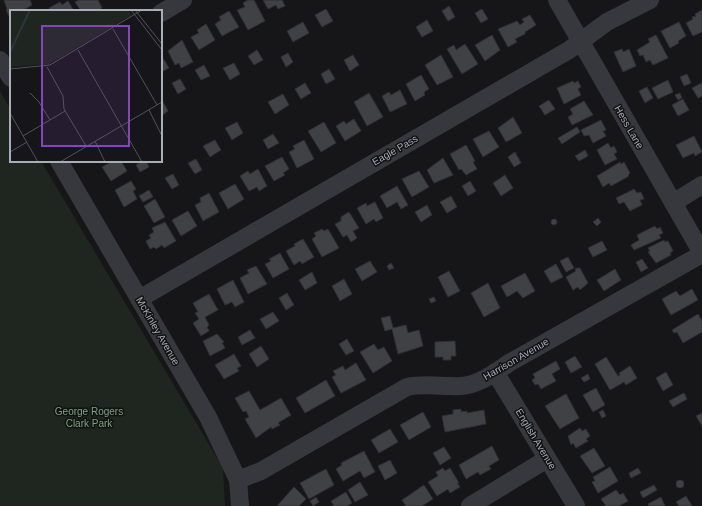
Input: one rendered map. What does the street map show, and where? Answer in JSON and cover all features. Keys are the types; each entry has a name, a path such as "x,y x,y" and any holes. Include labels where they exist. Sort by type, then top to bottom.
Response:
{"street":[{"path":"162,12 183,0"},
{"name":"Hess Lane","path":"557,0 702,253"},
{"name":"Eagle Pass","path":"139,298 569,50 580,40 607,22 650,0"},
{"path":"0,60 10,76"},
{"name":"McKinley Avenue","path":"60,162 208,417 238,480 240,506"},
{"path":"672,203 702,185"},
{"name":"Harrison Avenue","path":"238,480 260,471 407,387 421,384 468,385 486,378 509,363 702,253"},
{"name":"English Avenue","path":"495,372 576,506"},
{"path":"470,506 547,459"}],"green space":[{"name":"George Rogers Clark Park","path":"0,91 10,108 10,162 42,162 223,468 225,506 0,506"}],"building":[{"path":"4,0 30,0 32,5 24,10 10,10 10,18 6,10"},
{"path":"79,0 98,0 102,8 99,10 80,10 75,2"},
{"path":"248,0 254,0 265,21 248,30 237,10 245,7 243,3"},
{"path":"263,0 282,0 285,6 278,9 276,5 268,9"},
{"path":"68,1 73,10 50,10 49,8 60,2 62,5"},
{"path":"449,6 455,17 448,21 442,11"},
{"path":"326,9 333,21 322,27 315,15"},
{"path":"482,9 488,19 481,23 475,13"},
{"path":"702,10 702,32 693,36 686,23 693,19 692,17 696,16 695,14"},
{"path":"229,11 239,27 222,36 215,24 221,20 219,17"},
{"path":"530,15 536,25 525,32 525,34 515,39 517,42 508,47 498,29 517,21 520,25 524,22 522,19"},
{"path":"427,20 433,31 422,37 416,27"},
{"path":"303,22 309,33 293,42 287,31"},
{"path":"679,22 686,36 678,41 679,43 670,48 661,31"},
{"path":"206,24 215,40 199,50 191,37 199,33 197,30"},
{"path":"492,35 500,50 485,61 475,45"},
{"path":"656,35 668,58 653,65 650,60 646,62 643,55 640,56 637,50 650,42 648,39"},
{"path":"182,40 193,62 181,68 179,63 175,65 168,51"},
{"path":"465,44 478,64 462,74 447,49 454,45 456,50"},
{"path":"622,49 623,52 629,49 636,66 623,72 614,52"},
{"path":"257,50 263,60 254,65 248,56"},
{"path":"288,53 293,62 286,67 281,57"},
{"path":"353,55 359,65 350,71 344,60"},
{"path":"441,55 453,77 437,85 425,65"},
{"path":"162,57 169,68 162,72"},
{"path":"234,63 240,74 230,80 223,68"},
{"path":"204,65 210,76 201,80 195,70"},
{"path":"329,69 335,79 326,84 321,74"},
{"path":"687,74 691,83 684,86 680,77"},
{"path":"421,75 429,89 424,92 425,95 415,101 406,84"},
{"path":"180,79 186,89 178,94 172,83"},
{"path":"668,80 673,92 658,99 652,88"},
{"path":"573,81 574,83 578,81 581,87 578,89 581,95 564,104 557,88"},
{"path":"305,83 311,93 301,99 295,89"},
{"path":"702,83 702,96 698,98 692,88"},
{"path":"647,87 653,98 645,103 639,91"},
{"path":"400,90 407,104 390,112 382,96 389,92 391,95"},
{"path":"369,93 383,117 367,126 354,102"},
{"path":"680,93 682,98 678,100 675,95"},
{"path":"283,94 289,105 275,114 268,102"},
{"path":"683,99 689,110 678,116 672,105"},
{"path":"162,100 168,111 162,115"},
{"path":"549,100 555,109 545,115 539,106"},
{"path":"584,101 593,115 572,125 568,117 573,114 570,109"},
{"path":"513,117 522,133 506,142 498,128"},
{"path":"354,119 361,131 345,141 336,126 344,121 346,124"},
{"path":"601,120 606,130 603,131 606,136 593,143 589,135 584,136 581,130"},
{"path":"237,122 243,133 232,140 225,128"},
{"path":"324,122 336,143 321,152 308,131"},
{"path":"577,127 580,132 562,144 558,138"},
{"path":"489,131 499,147 483,157 473,139"},
{"path":"273,134 279,143 268,149 263,140"},
{"path":"694,136 702,152 695,156 694,153 683,158 676,145"},
{"path":"215,140 221,150 210,157 203,146"},
{"path":"304,140 314,159 297,168 289,152 295,149 293,146"},
{"path":"608,143 611,148 614,146 617,152 614,154 617,159 605,165 597,150"},
{"path":"466,145 475,161 473,162 477,169 466,175 461,169 459,170 450,154"},
{"path":"585,150 588,156 579,161 575,156"},
{"path":"515,152 521,163 514,167 508,157"},
{"path":"282,157 289,169 283,173 285,175 274,181 265,166"},
{"path":"443,158 453,175 434,183 427,170"},
{"path":"196,159 202,170 195,174 188,163"},
{"path":"111,162 122,162 127,171 111,181 102,167"},
{"path":"141,162 146,162 149,167 140,172 136,165"},
{"path":"620,162 621,164 624,162 630,173 628,175 629,176 611,186 609,183 603,187 597,176"},
{"path":"258,169 267,186 259,191 257,187 249,191 240,176 248,171 250,174"},
{"path":"419,171 429,187 412,197 402,179"},
{"path":"173,174 179,185 172,189 165,178"},
{"path":"505,175 513,188 501,196 493,183"},
{"path":"131,181 136,189 133,191 137,199 124,207 115,190"},
{"path":"470,181 476,191 468,196 462,186"},
{"path":"235,184 244,199 228,209 219,193"},
{"path":"397,186 408,205 401,209 397,202 387,208 380,196"},
{"path":"634,189 637,193 641,192 644,199 640,200 642,205 630,211 624,202 619,204 616,198"},
{"path":"149,190 153,197 143,202 139,196"},
{"path":"209,193 219,212 203,221 195,205 201,202 200,198"},
{"path":"451,196 457,207 447,213 440,202"},
{"path":"155,199 165,217 154,223 144,206"},
{"path":"375,202 383,218 376,222 374,219 366,224 357,208 366,203 367,206"},
{"path":"427,205 432,215 421,222 415,212"},
{"path":"188,211 197,226 181,236 172,220"},
{"path":"349,212 359,228 353,231 357,238 351,242 347,235 343,237 335,224 341,221 341,217"},
{"path":"598,218 601,222 597,226 593,222"},
{"path":"554,219 557,222 554,225 551,222"},
{"path":"165,222 176,241 164,248 162,245 156,249 154,247 150,249 146,241 151,238 149,235 154,232 152,228"},
{"path":"655,226 657,229 660,227 663,233 659,235 661,238 634,250 631,245 639,240 637,235"},
{"path":"322,229 324,231 328,229 339,248 322,257 312,239 316,236 314,233"},
{"path":"303,239 314,257 302,264 300,261 294,265 286,251"},
{"path":"664,240 665,242 668,241 673,251 670,253 671,255 656,263 648,252 650,251 648,248"},
{"path":"602,241 607,250 593,257 588,248"},
{"path":"280,253 289,269 273,278 265,264 271,261 269,259"},
{"path":"568,257 574,268 566,272 560,261"},
{"path":"642,259 648,268 641,272 636,262"},
{"path":"370,261 377,272 362,281 355,269"},
{"path":"391,263 394,268 389,270 387,266"},
{"path":"556,264 563,277 551,283 544,271"},
{"path":"256,266 267,284 248,294 240,278 249,273 247,270"},
{"path":"580,268 588,283 580,290 578,287 573,290 566,277 576,271 575,269"},
{"path":"615,269 621,280 604,291 597,280"},
{"path":"449,271 460,291 448,297 438,277"},
{"path":"312,272 317,283 305,290 299,280"},
{"path":"525,273 535,291 523,298 517,291 507,297 501,286"},
{"path":"344,279 352,294 340,301 332,286"},
{"path":"233,280 244,302 235,307 232,302 225,305 217,289"},
{"path":"488,283 500,308 484,317 471,293"},
{"path":"692,289 698,300 671,315 662,299 676,291 680,296"},
{"path":"287,293 294,305 286,310 279,298"},
{"path":"209,294 218,310 205,317 209,325 207,327 209,331 201,336 193,323 199,319 195,313 198,312 193,303"},
{"path":"434,297 436,301 431,303 429,299"},
{"path":"273,312 279,321 266,329 260,319"},
{"path":"698,314 702,321 702,332 683,343 677,332 674,333 672,330"},
{"path":"390,316 393,328 406,325 408,333 419,330 423,346 398,354 392,329 385,331 381,318"},
{"path":"250,330 255,338 242,345 238,337"},
{"path":"217,334 224,342 222,343 225,348 210,356 203,341"},
{"path":"347,339 354,351 346,355 339,344"},
{"path":"455,341 456,356 451,356 451,360 443,360 443,357 435,357 435,342"},
{"path":"374,344 378,350 384,347 392,361 373,373 360,352"},
{"path":"261,346 269,359 257,367 249,354"},
{"path":"234,354 241,366 237,368 239,371 224,379 215,365"},
{"path":"575,356 582,367 571,373 565,362"},
{"path":"606,357 618,376 620,375 619,373 630,366 637,378 626,385 624,382 610,390 595,364"},
{"path":"556,361 560,369 552,374 556,381 541,389 538,384 535,385 532,380 535,378 533,374"},
{"path":"356,363 366,380 341,393 332,377 336,375 333,371 343,366 345,370"},
{"path":"666,372 673,385 663,391 656,378"},
{"path":"588,374 590,379 584,382 581,378"},
{"path":"326,380 335,396 305,413 296,398"},
{"path":"596,388 605,405 593,412 583,395"},
{"path":"249,391 260,410 281,398 291,415 278,423 280,425 272,429 271,427 256,438 245,419 249,417 246,411 243,412 235,398"},
{"path":"684,393 687,399 673,407 669,401"},
{"path":"566,394 579,418 560,429 545,406"},
{"path":"461,409 461,412 467,411 467,413 484,410 486,424 445,432 442,416 453,414 453,410"},
{"path":"603,410 606,416 602,418 599,412"},
{"path":"423,412 431,427 409,440 400,425"},
{"path":"702,413 702,426 696,416"},
{"path":"580,428 582,431 586,429 590,436 586,439 588,441 576,448 573,443 571,445 568,436"},
{"path":"390,429 398,442 379,453 371,440"},
{"path":"492,446 499,460 489,466 491,469 480,475 478,472 466,479 459,465"},
{"path":"444,447 451,458 440,465 433,453"},
{"path":"594,448 605,466 592,473 580,456"},
{"path":"364,451 375,472 364,478 360,471 343,481 336,469 342,465 341,463"},
{"path":"390,460 397,473 385,480 378,466"},
{"path":"610,467 618,481 598,493 592,482 595,481 593,477"},
{"path":"443,468 445,471 450,468 460,487 450,493 448,489 437,496 428,482 438,476 436,472"},
{"path":"638,468 641,473 631,478 629,473"},
{"path":"326,469 334,485 309,499 300,483"},
{"path":"678,480 682,480 684,484 682,488 678,488 676,486 676,482"},
{"path":"360,482 368,495 355,502 348,490"},
{"path":"424,485 433,499 422,506 406,506 402,500"},
{"path":"654,485 657,490 643,498 640,492"},
{"path":"294,487 306,499 299,506 277,506"},
{"path":"616,490 620,495 623,493 628,501 619,506 606,506 601,499"},
{"path":"346,492 352,503 347,506 334,506 331,501"},
{"path":"686,496 692,506 679,506 676,502"},
{"path":"316,497 319,502 313,506 310,501"},
{"path":"661,497 665,506 649,506 648,504"}]}
